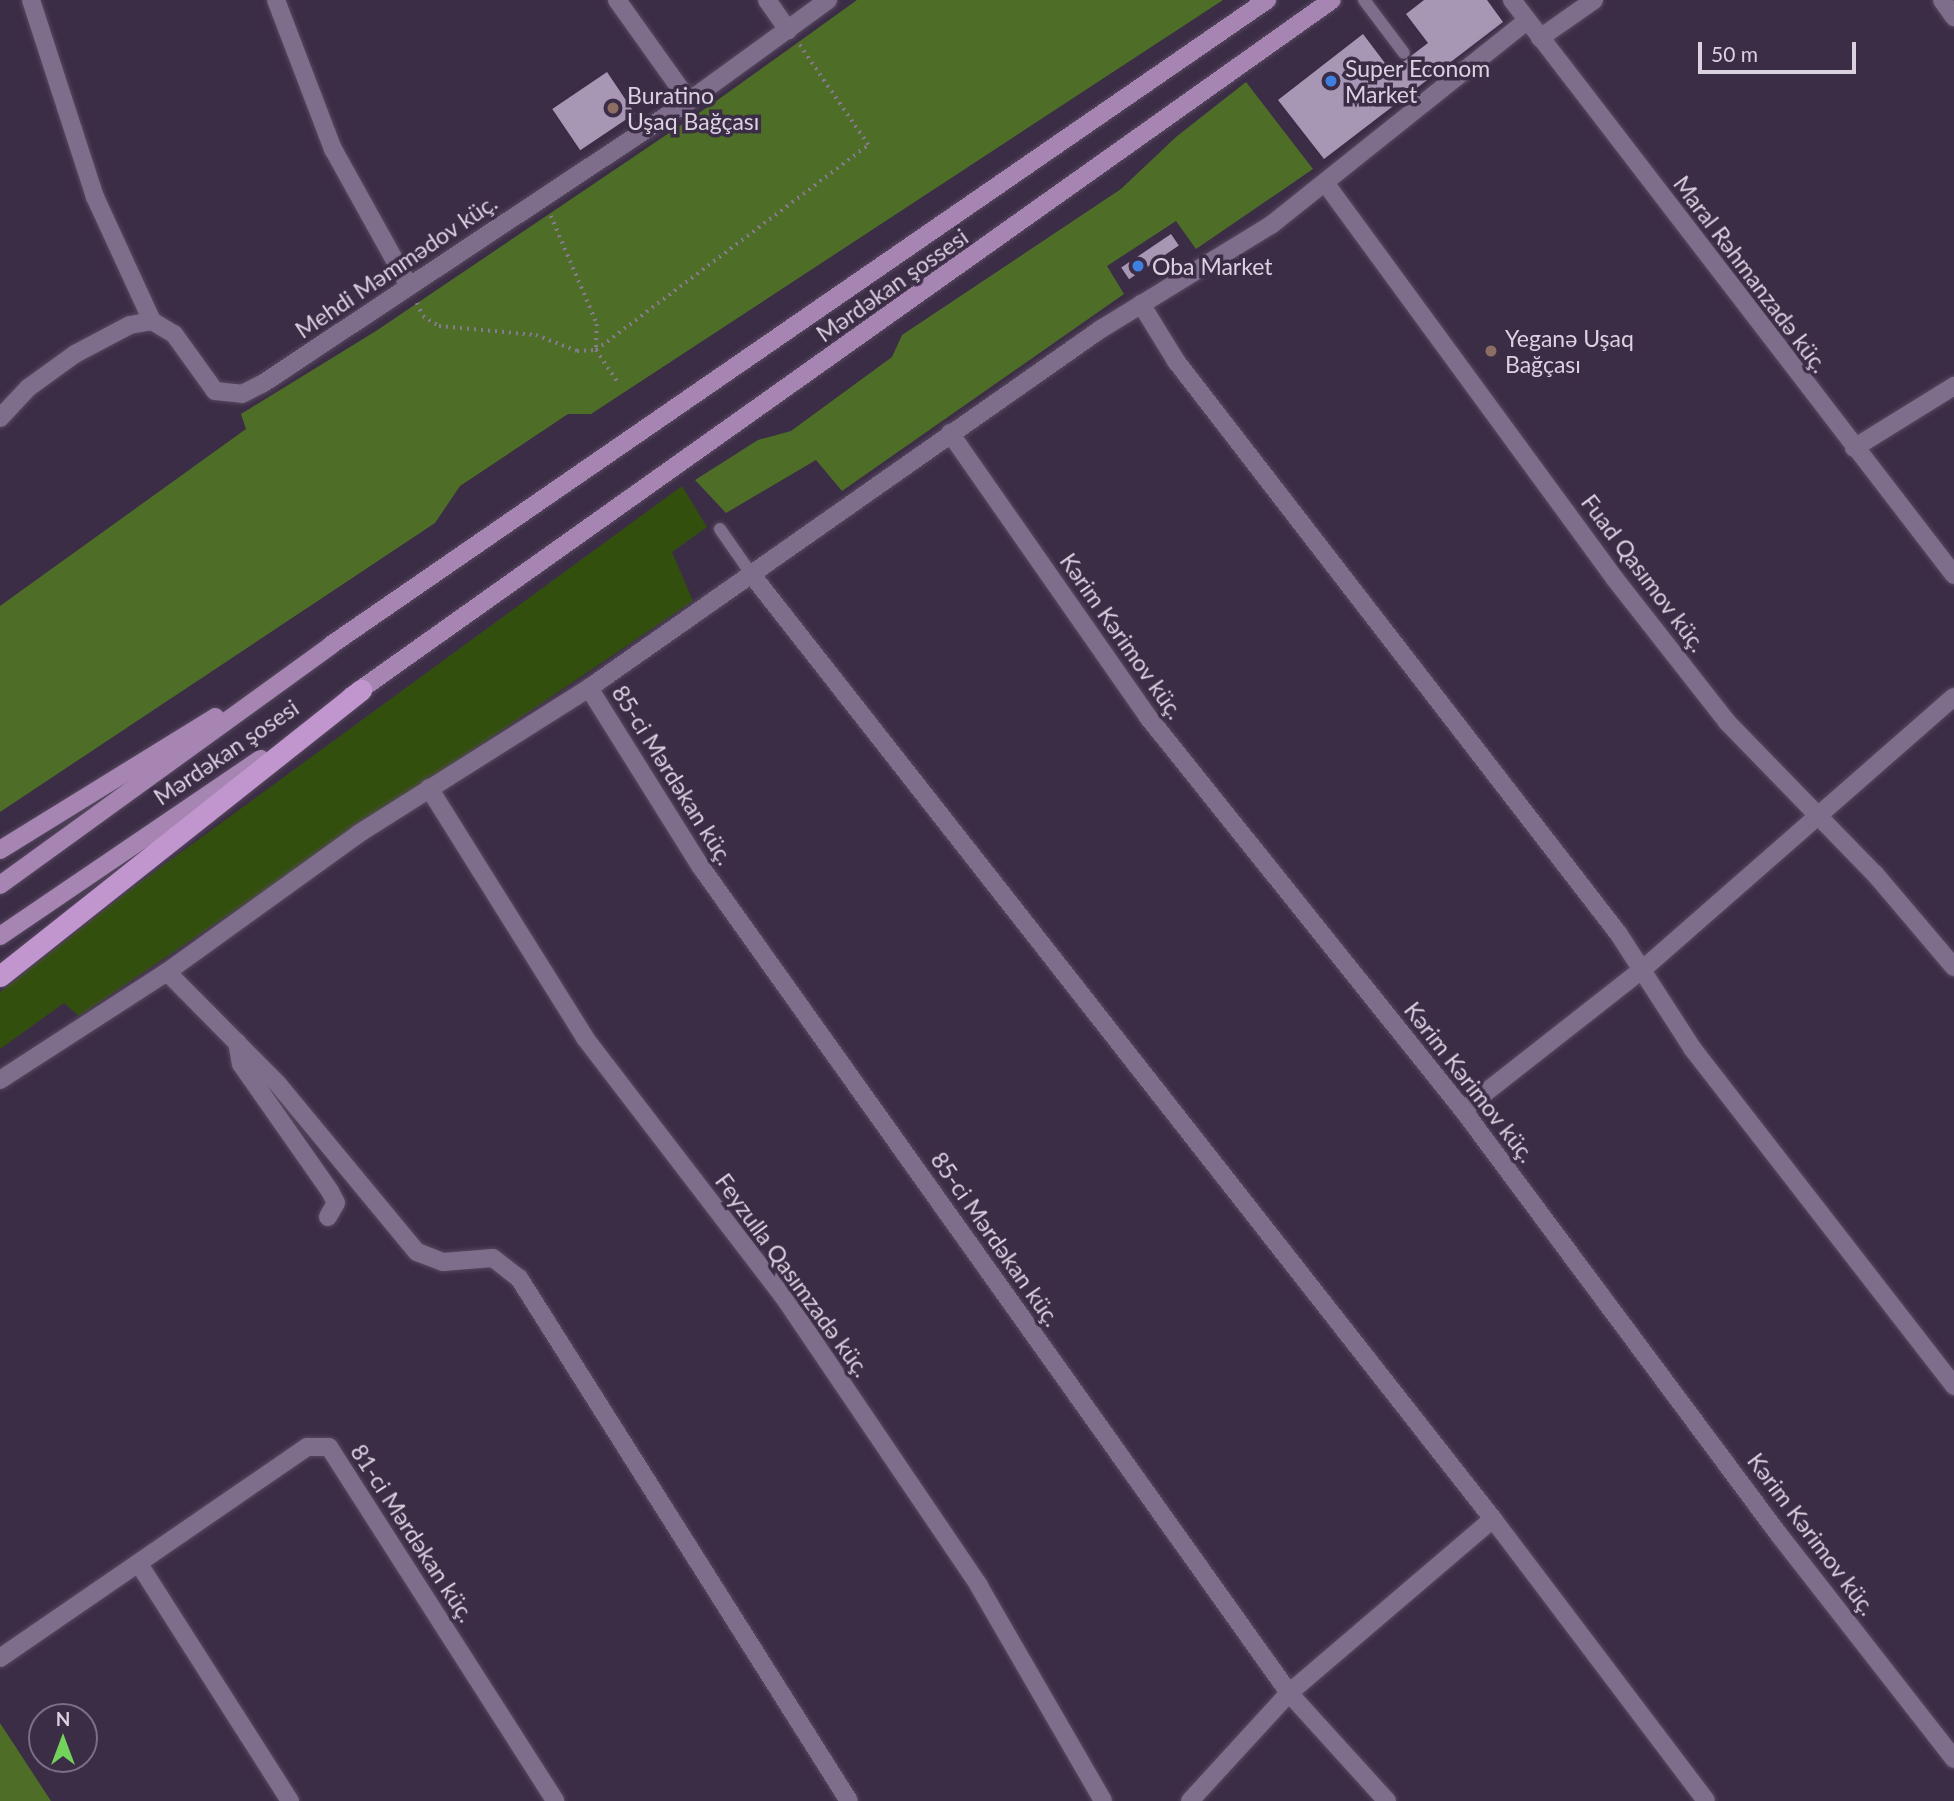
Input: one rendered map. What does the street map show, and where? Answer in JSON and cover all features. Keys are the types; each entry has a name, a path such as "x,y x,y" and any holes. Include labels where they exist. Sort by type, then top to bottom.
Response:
{"highway":[{"path":"0,976 361,690"}],"main road":[{"name":"Mərdəkan şossesi","path":"448,564 1267,0"},
{"name":"Mərdəkan şossesi","path":"477,606 965,265 1332,0"},
{"name":"Mərdəkan şosesi","path":"0,885 331,645 448,564"},
{"name":"Mərdəkan şosesi","path":"0,936 361,690 477,606"},
{"path":"0,850 331,645"}],"street":[{"path":"0,418 28,388 75,354 130,325 152,321 94,197 31,0"},
{"path":"276,0 333,149 409,286"},
{"path":"617,0 689,101"},
{"path":"767,0 788,30"},
{"name":"Mehdi Məmmədov küç.","path":"152,321 174,334 215,391 242,394 689,101 828,0"},
{"name":"Maral Rəhmanzadə küç.","path":"1512,0 1954,575"},
{"path":"1540,38 1594,0"},
{"path":"1942,0 1954,17"},
{"path":"0,1080 167,972 429,788 589,688 950,433 1141,304 1260,232 1326,184 1527,20"},
{"name":"Fuad Qasımov küç.","path":"1326,184 1615,579 1727,722 1817,815 1954,967"},
{"path":"1141,304 1176,361 1643,969 1692,1048 1954,1385"},
{"path":"1854,448 1954,386"},
{"name":"Kərim Kərimov küç.","path":"950,433 1147,717 1463,1110 1780,1536 1954,1759"},
{"path":"752,575 1493,1520 1706,1801"},
{"name":"85-ci Mərdəkan küç.","path":"589,688 701,867 1289,1693 1387,1801"},
{"path":"1463,1110 1643,969 1954,697"},
{"name":"Feyzulla Qasımzadə küç.","path":"429,788 585,1038 783,1296 979,1586 1103,1801"},
{"path":"167,972 237,1042 416,1252 443,1262 493,1258 519,1278 849,1801"},
{"path":"237,1042 241,1063 330,1191 336,1203 328,1217"},
{"name":"81-ci Mərdəkan küç.","path":"0,1658 307,1447 329,1447 555,1801"},
{"path":"1190,1801 1289,1693 1493,1520"},
{"path":"139,1564 290,1801"}],"lane":[{"path":"1363,0 1404,53"},
{"path":"720,529 752,575"}],"path":[{"path":"409,286 423,316 439,326 536,335 577,351 596,349 868,145 788,30"},
{"path":"542,198 597,324 596,349 617,381"}],"green space":[{"path":"857,0 1223,0 591,414 568,414 460,486 435,523 0,812 0,606 246,429 241,414 376,331 712,104"},
{"path":"1246,82 1313,169 1196,249 1176,221 1107,266 1124,294 842,491 816,460 726,513 695,480 758,440 791,431 892,357 902,335 1121,189 1176,137"},
{"path":"682,486 707,527 672,552 693,601 79,1016 64,1003 0,1049 0,992 128,891"},
{"path":"0,1723 28,1766 28,1773 33,1773 51,1801 0,1801"}],"building":[{"path":"1424,0 1487,0 1503,22 1324,159 1278,100 1363,34 1391,71 1428,43 1406,14"},
{"path":"607,72 635,113 580,150 552,109"},
{"path":"1171,234 1179,246 1129,279 1121,268"}],"place":[{"name":"Super Econom Market","path":"1331,81"},
{"name":"Buratino Uşaq Bağçası","path":"613,108"},
{"name":"Oba Market","path":"1138,266"},
{"name":"Yeganə Uşaq Bağçası","path":"1491,351"}]}
